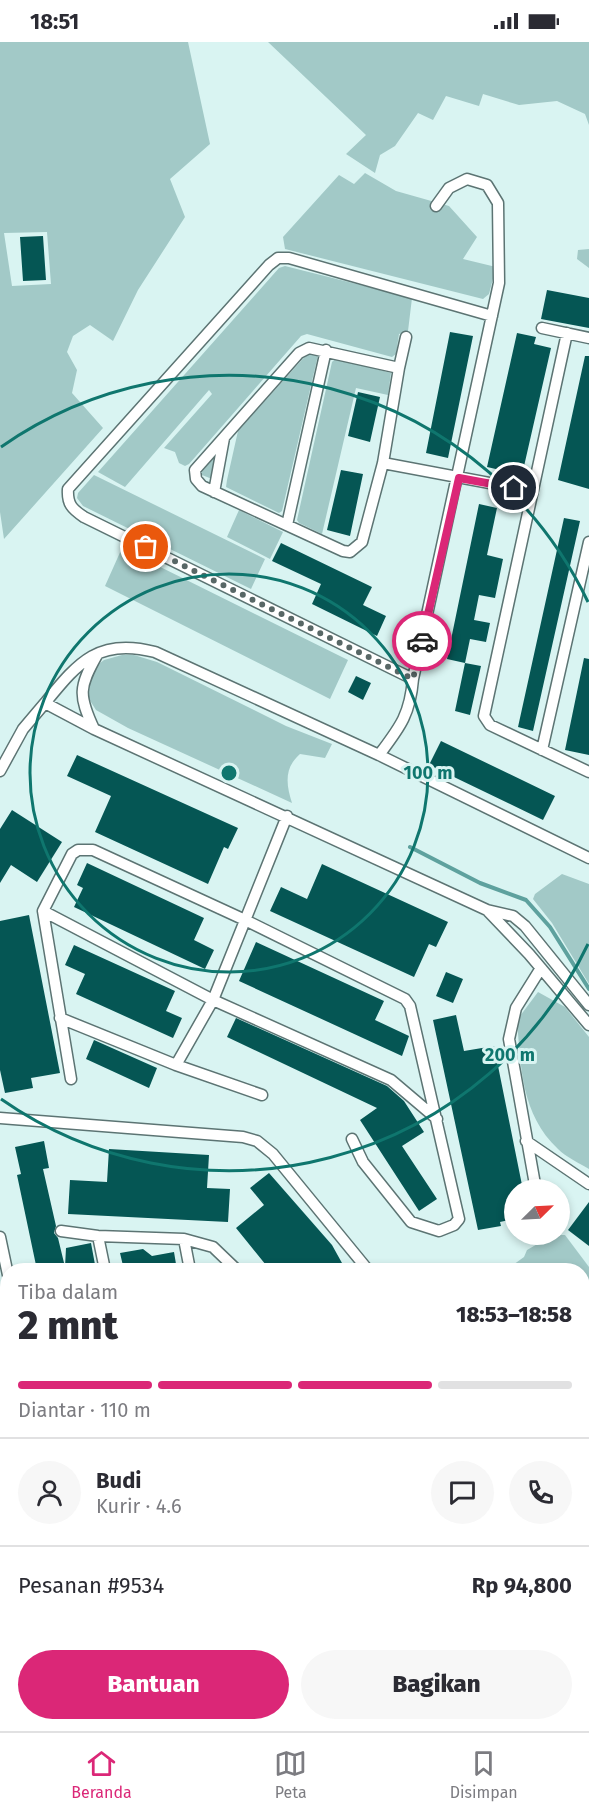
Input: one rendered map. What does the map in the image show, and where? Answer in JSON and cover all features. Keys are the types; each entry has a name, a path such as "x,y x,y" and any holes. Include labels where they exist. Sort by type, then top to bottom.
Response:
{"street":[{"path":"379,755 407,716 413,679 459,478 499,283 498,203 487,185 467,179 449,188 436,206"},
{"path":"413,679 84,517 72,509 67,500 69,489 261,274 278,258 289,258 492,316"},
{"path":"542,328 589,338"},
{"path":"567,333 484,716 490,725 589,772"},
{"path":"399,368 326,350 309,348 299,353 195,470 196,479 202,486 214,492 343,551 357,549 362,542 383,463 406,338"},
{"path":"288,525 326,350"},
{"path":"214,492 224,438"},
{"path":"383,463 532,491"},
{"path":"542,750 589,542"},
{"path":"0,771 23,729 75,666 98,652 136,647 155,652 379,755 589,858"},
{"path":"94,729 82,704 81,683 98,652"},
{"path":"45,703 94,729 487,910 513,916 541,943 564,987 589,1025"},
{"path":"176,1065 213,1000 287,816"},
{"path":"71,1079 43,911 72,854 84,849 93,849 245,920 405,999 410,1006 459,1218 454,1224 439,1231 411,1222 363,1162 352,1139"},
{"path":"487,910 541,968 589,1005"},
{"path":"43,911 213,1000 391,1080 437,1119"},
{"path":"534,1179 509,1039 516,1008 541,968"},
{"path":"60,1018 176,1065 262,1095"},
{"path":"0,1118 243,1137 257,1141 273,1154 362,1263"},
{"path":"526,1141 589,1184"},
{"path":"61,1231 98,1236 184,1239 213,1247 230,1263"},
{"path":"98,1236 104,1263"},
{"path":"0,1237 5,1263"},
{"path":"184,1239 189,1263"}],"shaded area":[{"path":"0,42 188,42 210,144 170,179 185,217 138,290 113,341 90,325 73,336 67,352 77,370 72,393 103,428 4,539 0,512","holes":["47,232 51,284 12,286 4,233"]},
{"path":"268,42 589,42 589,125 585,114 557,101 519,105 483,94 479,106 446,96 433,120 418,113 395,146 380,155 375,173 346,154 366,135"},
{"path":"365,173 396,191 449,206 477,237 463,259 496,267 489,294 483,299 285,249 283,237 339,175 354,184"},
{"path":"589,249 589,268 577,259 578,250"},
{"path":"285,266 412,298 408,331 399,334 396,354 392,357 307,334 301,336 189,464 185,466 179,463 175,452 164,448 212,394 209,390 125,487 98,472 279,268"},
{"path":"309,352 318,355 282,511 279,513 226,487 227,480 238,431"},
{"path":"336,358 391,373 388,395 356,388 322,534 297,520 332,362"},
{"path":"217,454 212,479 202,475 201,473"},
{"path":"94,475 265,559 251,589 83,506 77,498 78,493"},
{"path":"239,510 283,532 270,559 227,537"},
{"path":"122,548 348,660 330,699 105,586"},
{"path":"122,655 134,655 157,662 286,726 332,744 325,758 300,754 295,759 288,777 288,789 292,803 128,728 96,710 89,699 89,678 96,666 104,660"},
{"path":"562,874 589,884 589,984 552,923 533,899 535,894"},
{"path":"538,992 565,1007 589,1037 589,1169 561,1152 546,1135 537,1121 525,1089 517,1020"},
{"path":"570,1242 586,1263 516,1263 524,1257 527,1250 536,1245 570,1245"}],"building":[{"path":"43,236 46,280 23,281 20,237"},
{"path":"547,290 589,298 589,328 541,319"},
{"path":"450,332 473,336 448,458 426,453"},
{"path":"517,333 536,337 534,344 551,348 522,475 487,467"},
{"path":"585,356 589,356 589,489 558,480"},
{"path":"358,392 380,397 370,442 348,436"},
{"path":"341,470 363,474 350,536 327,530"},
{"path":"479,504 497,508 487,555 503,559 495,598 479,595 474,620 490,623 486,642 470,639 465,663 447,659"},
{"path":"564,518 580,521 533,731 518,727"},
{"path":"281,543 372,587 363,605 386,616 377,636 312,604 321,584 272,561"},
{"path":"584,658 589,659 589,755 565,750"},
{"path":"465,663 481,666 470,715 455,711"},
{"path":"356,676 371,683 363,700 348,692"},
{"path":"441,741 555,796 543,820 429,765"},
{"path":"77,755 238,828 228,849 224,847 208,884 95,832 111,796 67,776"},
{"path":"12,810 62,842 37,882 11,865 0,883 0,829"},
{"path":"87,863 204,918 194,940 214,950 205,969 74,907 83,888 77,885"},
{"path":"322,864 448,922 436,947 429,944 414,977 270,911 281,887 307,899"},
{"path":"29,915 60,1073 31,1078 33,1088 5,1093 0,1070 0,921"},
{"path":"256,942 384,1001 375,1020 409,1036 402,1056 239,981"},
{"path":"74,945 175,991 166,1011 182,1018 173,1038 76,994 85,974 65,965"},
{"path":"446,972 463,979 453,1003 436,996"},
{"path":"456,1015 464,1051 494,1046 521,1179 504,1179 504,1221 500,1222 501,1226 478,1230 433,1020"},
{"path":"236,1018 387,1086 404,1101 424,1132 402,1146 437,1199 419,1211 360,1120 377,1108 227,1037"},
{"path":"94,1040 157,1068 149,1088 86,1059"},
{"path":"44,1141 49,1168 43,1169 56,1226 54,1233 58,1238 64,1263 36,1263 17,1175 21,1174 15,1147"},
{"path":"109,1149 209,1155 207,1188 230,1189 228,1222 68,1214 70,1180 107,1182"},
{"path":"269,1173 332,1245 342,1263 264,1263 236,1228 264,1205 250,1188"},
{"path":"589,1202 589,1246 570,1232 570,1227"},
{"path":"91,1243 95,1263 65,1263 66,1248"},
{"path":"143,1249 152,1256 174,1252 176,1263 122,1263 120,1253"}],"waterway":[{"path":"410,847 480,883 526,900 550,927 589,989"}],"way so far":[{"path":"146,547 413,679 422,641"}],"route":[{"path":"422,641 459,478 514,488"}]}
